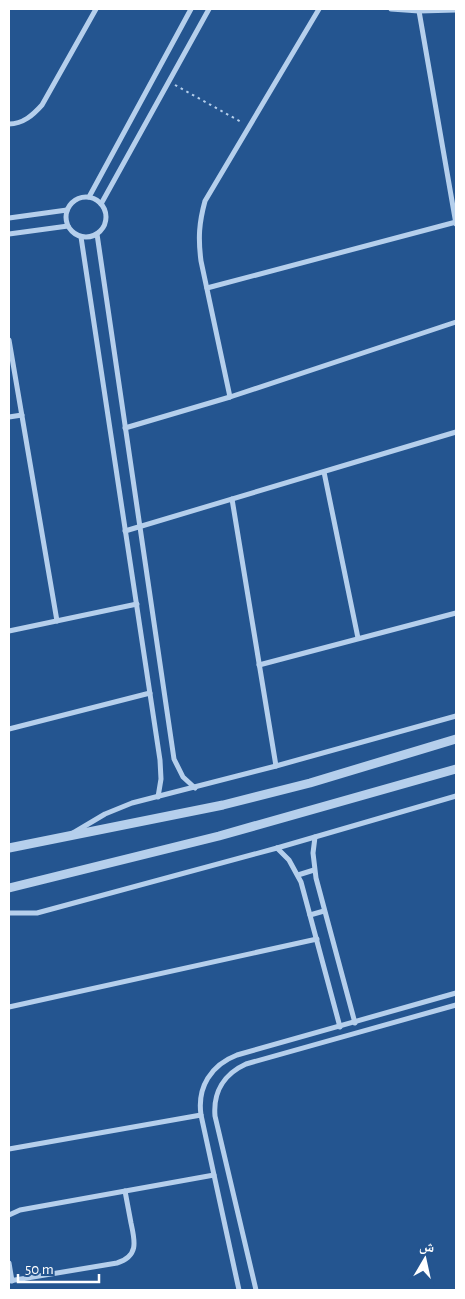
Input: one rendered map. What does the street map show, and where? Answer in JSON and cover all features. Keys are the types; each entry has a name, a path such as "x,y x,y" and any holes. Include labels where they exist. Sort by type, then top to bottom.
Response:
{"street":[{"path":"9,124 25,121 42,105 96,9"},
{"path":"90,197 191,9"},
{"path":"101,204 209,9"},
{"path":"230,397 198,241 200,221 206,201 319,9"},
{"path":"391,9 419,11 456,10"},
{"path":"207,288 456,223 419,11"},
{"path":"90,197 101,204 106,214 105,226 97,234 86,237 73,233 68,226 66,218 67,210 74,201 90,197"},
{"path":"9,218 67,210"},
{"path":"9,234 68,226"},
{"path":"97,234 174,759 183,777 194,788"},
{"path":"81,237 162,769 158,797"},
{"path":"125,428 230,397 456,322"},
{"path":"9,340 57,621"},
{"path":"9,417 22,415"},
{"path":"126,531 456,432"},
{"path":"324,472 358,638"},
{"path":"232,499 276,766"},
{"path":"9,631 137,604"},
{"path":"259,665 456,614"},
{"path":"9,729 150,693"},
{"path":"68,836 105,814 132,804 456,716"},
{"path":"9,848 180,815 266,795 456,739"},
{"path":"9,888 236,831 456,769"},
{"path":"9,913 37,913 277,848 456,796"},
{"path":"315,837 313,853 314,870 355,1022"},
{"path":"277,848 289,860 298,875 338,1027 338,1038"},
{"path":"298,875 314,870"},
{"path":"310,915 324,911"},
{"path":"9,1006 316,939"},
{"path":"238,1290 201,1115 200,1098 205,1082 215,1068 222,1062 237,1055 456,993"},
{"path":"256,1290 215,1116 214,1108 217,1092 221,1085 232,1072 246,1064 456,1005"},
{"path":"9,1149 201,1115"},
{"path":"9,1214 20,1210 214,1175"},
{"path":"9,1263 10,1281 117,1263 127,1258 133,1249 135,1238 125,1191"}],"path":[{"path":"169,81 249,126"}]}
